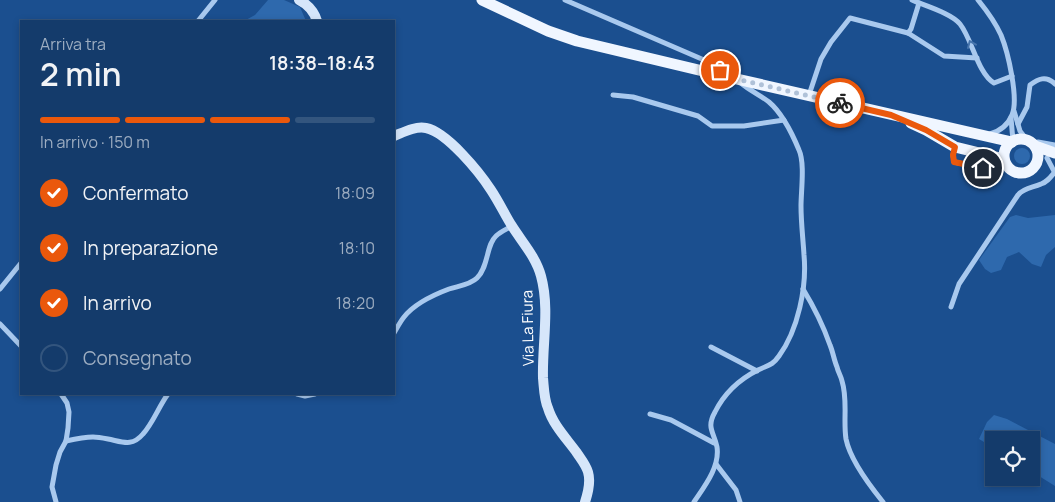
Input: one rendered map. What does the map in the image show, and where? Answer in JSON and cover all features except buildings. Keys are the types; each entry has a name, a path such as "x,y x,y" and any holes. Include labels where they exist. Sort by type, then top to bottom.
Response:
{"main road":[{"path":"300,0 315,14 317,20"},
{"path":"482,0 548,31 577,40 891,115 927,126 961,129 1012,141 1021,139 1031,142 1052,156"},
{"path":"927,126 955,147 1018,173 1029,172 1036,164 1052,156"},
{"name":"Via La Fiura","path":"395,136 414,128 426,128 436,131 446,139 467,160 491,190 536,262 541,276 545,304 544,392 554,422 589,473 589,487 585,502"},
{"path":"955,147 961,129"},
{"path":"1002,165 1006,148 1012,141"},
{"path":"1031,142 1038,153 1036,164"}],"street":[{"path":"199,20 215,0"},
{"path":"565,0 711,63 776,109 800,151 802,160 801,235 804,256 803,289 789,342 772,364 757,370 738,383 715,411 710,423 717,448 716,464 708,482 694,502"},
{"path":"912,0 952,16 959,23 988,80 994,83 1012,76"},
{"path":"978,0 991,16 1001,35 1008,55 1012,76 1014,110 1022,134 1031,142 1055,145"},
{"path":"908,34 919,3"},
{"path":"809,96 821,59 831,42 850,18 908,34 944,56 977,58"},
{"path":"1018,124 1027,107 1030,85 1044,78 1055,84"},
{"path":"613,95 633,97 698,116 712,126 744,126 784,120"},
{"path":"987,135 1002,128 1014,110"},
{"path":"1011,117 1012,141"},
{"path":"951,307 960,284 1018,195 1022,190 1043,184 1054,173 1052,156"},
{"path":"395,331 404,316 424,300 476,279 486,265 495,237 512,226"},
{"path":"0,289 20,264"},
{"path":"803,289 822,324 842,380 845,394 846,439 850,452 873,490 883,502"},
{"path":"0,324 20,345"},
{"path":"712,347 757,370"},
{"path":"56,502 52,487 56,465 66,441 68,428 67,402 62,395"},
{"path":"66,441 90,437 132,442 145,433 167,395"},
{"path":"650,414 672,420 715,443"},
{"path":"716,464 736,490 740,502"}],"shaded area":[{"path":"268,0 284,0 300,7 306,20 246,20 255,15"},
{"path":"1022,148 1030,156 1022,164 1014,156"},
{"path":"1016,215 1028,218 1055,215 1055,247 1046,255 1041,267 1032,264 1019,252 1007,257 1001,270 991,273 985,269 979,260 1010,217"},
{"path":"994,415 1007,419 1030,431 985,431 985,443 979,439 987,422"},
{"path":"1040,436 1055,444 1055,486 1040,477"}],"way so far":[{"path":"720,70 728,77 840,103"}],"route":[{"path":"840,103 891,115 926,130 955,147 954,162 983,168"}]}
